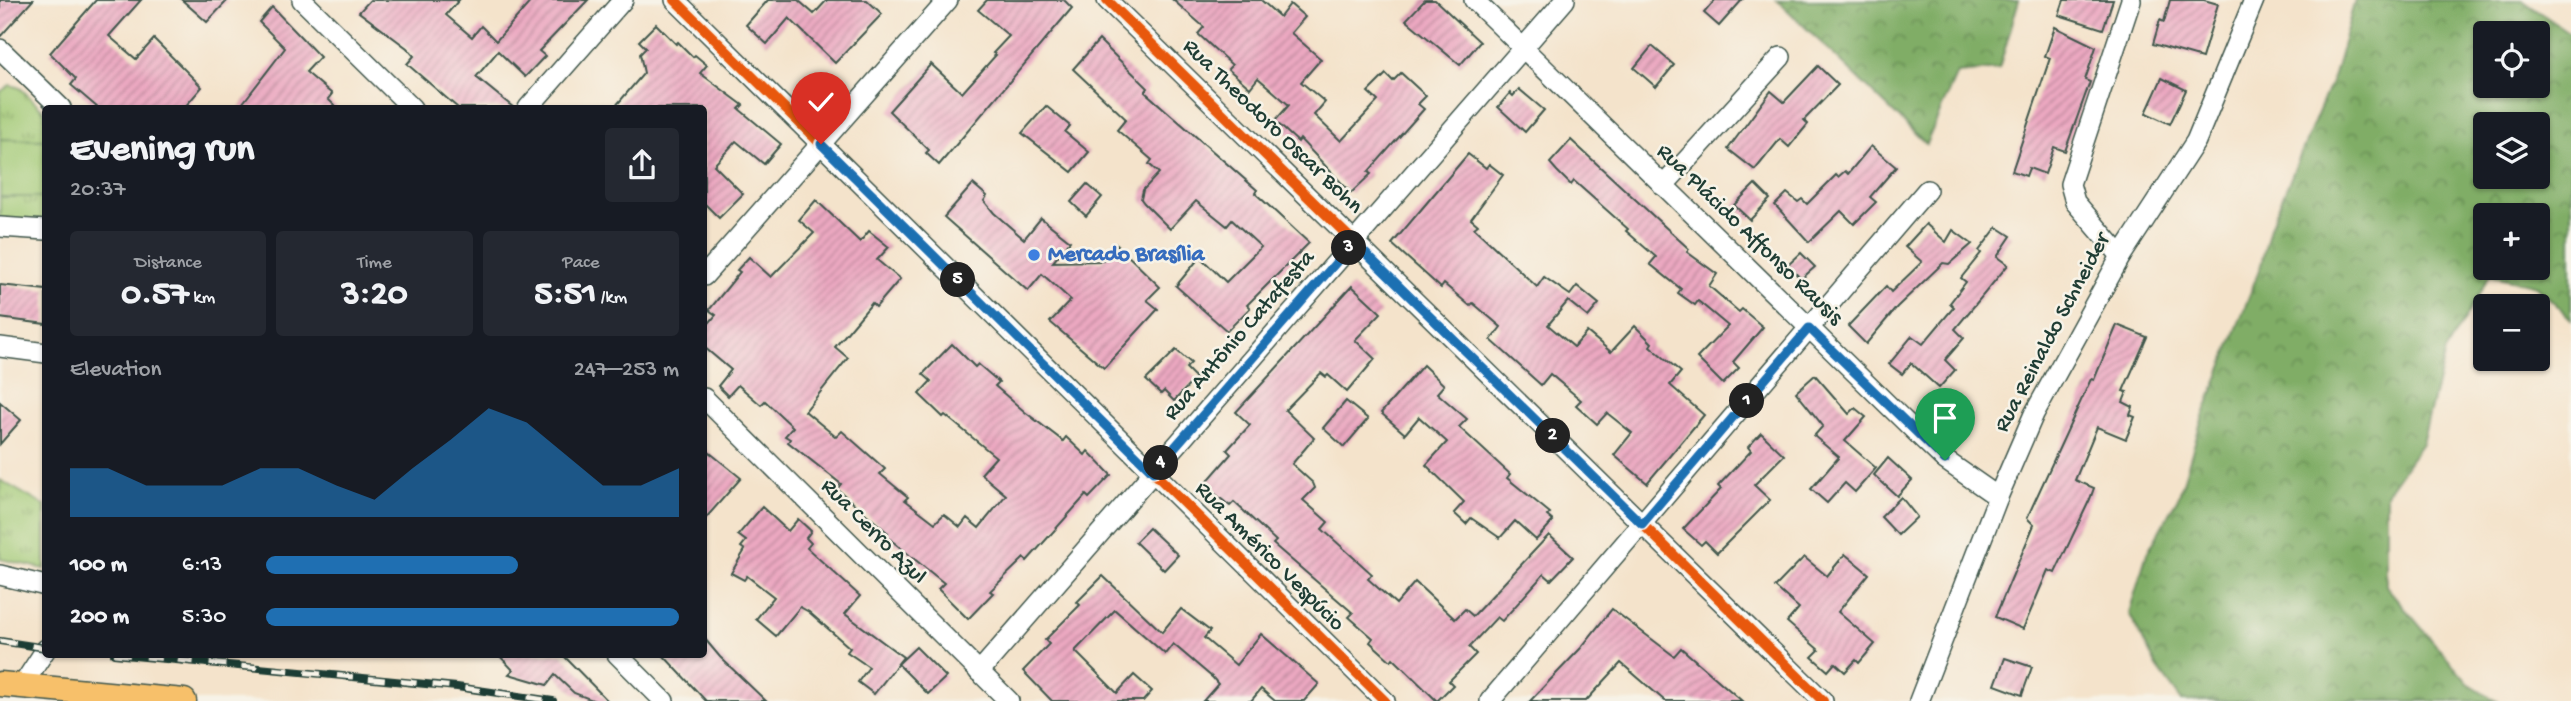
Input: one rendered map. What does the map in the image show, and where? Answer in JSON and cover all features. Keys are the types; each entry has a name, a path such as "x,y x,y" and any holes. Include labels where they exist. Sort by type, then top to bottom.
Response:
{"main road":[{"path":"11,685 184,701"}],"street":[{"path":"302,0 409,105"},
{"path":"530,105 623,0"},
{"name":"Rua Américo Vespúcio","path":"675,0 1385,701"},
{"path":"707,273 948,0"},
{"name":"Rua Theodoro Oscar Bohn","path":"1108,0 1823,701"},
{"name":"Rua Plácido Affonso Rausis","path":"1474,0 1945,460 1998,497"},
{"name":"Rua Antônio Catafesta","path":"979,672 1565,0"},
{"path":"2121,256 2075,202 2070,184 2131,0"},
{"name":"Rua Reinaldo Schneider","path":"1919,701 1998,497 2034,414 2121,256 2196,141 2253,0"},
{"path":"1663,186 1781,57"},
{"path":"4,61 57,105"},
{"path":"1490,701 1927,190"},
{"path":"0,228 42,230"},
{"path":"0,347 42,352"},
{"name":"Rua Cerro Azul","path":"707,401 1009,701"},
{"path":"0,575 42,585"},
{"path":"11,685 42,653"},
{"path":"621,658 664,701"}],"green space":[{"path":"1777,0 2019,0 1999,69 1957,73 1926,144"},
{"path":"2355,0 2522,0 2571,34 2571,319 2550,299 2550,294 2545,294 2537,286 2511,280 2550,280 2550,203 2473,203 2473,280 2487,280 2479,294 2473,294 2473,304 2445,352 2422,443 2386,494 2386,586 2468,683 2497,701 2182,701 2157,667 2129,613 2147,553 2179,496 2200,425 2261,265 2270,227 2334,75"},
{"path":"10,85 20,88 42,109 42,225 0,222 0,92"},
{"path":"0,139 42,140 42,197 0,197"},
{"path":"0,480 42,504 42,568 0,559"}],"building":[{"path":"0,0 33,0 0,37"},
{"path":"96,0 141,0 109,36 136,59 154,39 202,87 187,105 94,105 71,85 76,79 50,53"},
{"path":"182,0 228,0 207,22"},
{"path":"370,0 459,0 446,15 472,37 481,26 496,41 532,0 588,0 539,51 545,56 525,77 498,51 476,77 510,105 455,105 407,64 414,56 407,48 359,12"},
{"path":"768,0 798,0 814,14 827,0 867,0 882,14 835,63 789,18 767,44 746,25"},
{"path":"987,0 1064,0 1072,8 939,165 926,153 929,150 889,111 931,64 962,93 996,55 993,53 1009,36 978,10"},
{"path":"1173,0 1261,0 1280,17 1290,4 1305,17 1291,33 1321,59 1301,82 1325,102 1314,115 1341,141 1378,101 1368,92 1386,74 1393,81 1401,73 1426,96 1418,104 1424,109 1368,172 1371,174 1351,193 1300,139 1298,142 1275,121 1289,105 1258,78 1250,88 1228,69 1232,65 1198,34 1204,27"},
{"path":"1425,0 1435,0 1480,42 1460,65 1406,20"},
{"path":"1715,0 1742,0 1719,26 1704,13"},
{"path":"2064,0 2113,0 2103,29 2059,15"},
{"path":"2170,0 2204,0 2218,4 2202,58 2153,44 2160,20 2164,22"},
{"path":"272,7 320,57 306,72 332,94 328,99 334,105 241,105 285,48 259,22"},
{"path":"656,24 676,44 678,42 693,57 695,55 707,65 700,73 743,105 739,109 781,144 764,164 736,141 714,165 743,194 719,218 707,206 707,105 617,105 644,73 640,54 646,48 639,41"},
{"path":"2055,27 2096,47 2085,80 2090,82 2065,151 2054,147 2045,174 2029,168 2026,176 2012,171 2050,58 2045,56"},
{"path":"1099,40 1148,88 1145,92 1257,190 1255,193 1309,243 1247,305 1250,308 1227,331 1176,286 1200,257 1226,282 1261,247 1232,220 1227,226 1196,201 1170,229 1144,203 1141,199 1143,190 1159,173 1149,164 1152,160 1117,130 1126,119 1073,69"},
{"path":"1652,46 1674,65 1656,87 1634,68"},
{"path":"1818,66 1838,85 1804,120 1808,124 1789,147 1780,139 1755,170 1728,149 1771,91 1784,102"},
{"path":"2162,78 2186,90 2170,124 2146,113"},
{"path":"1519,89 1544,110 1525,132 1498,107 1510,93 1513,96"},
{"path":"1046,106 1070,126 1065,132 1089,152 1072,172 1022,133"},
{"path":"1571,140 1689,249 1687,252 1717,274 1709,286 1739,312 1742,309 1763,327 1733,362 1739,368 1723,384 1697,358 1728,326 1698,301 1695,305 1678,293 1681,289 1650,264 1656,257 1574,181 1571,185 1550,163"},
{"path":"1871,146 1896,167 1870,197 1876,202 1854,224 1841,211 1809,242 1775,205 1787,193 1798,202 1802,199 1807,204 1836,175 1838,177 1845,171 1848,174"},
{"path":"1468,154 1486,168 1489,164 1503,175 1471,219 1478,225 1474,228 1537,287 1544,277 1570,295 1577,286 1599,304 1588,317 1568,301 1548,325 1574,347 1587,332 1611,352 1635,326 1652,343 1650,346 1681,372 1670,385 1704,415 1647,483 1614,455 1632,433 1607,413 1597,424 1576,405 1581,400 1550,374 1541,385 1491,340 1501,327 1473,303 1470,306 1444,284 1441,288 1392,244"},
{"path":"973,184 987,196 984,201 994,213 1024,239 1041,218 1070,241 1053,262 1102,261 1116,244 1160,287 1147,300 1158,309 1104,368 1050,322 1071,300 1042,274 1028,291 944,217"},
{"path":"1087,184 1102,197 1086,216 1071,202"},
{"path":"1755,184 1770,199 1750,220 1734,205"},
{"path":"816,200 860,242 869,231 889,247 877,260 900,279 876,307 872,303 835,347 848,358 805,411 836,437 842,431 885,469 880,474 908,497 905,500 935,523 944,514 960,527 967,518 979,528 1006,495 981,474 996,457 945,415 943,417 919,394 931,381 923,374 952,344 975,367 978,364 999,382 995,386 1025,412 1063,441 1066,437 1085,455 1088,451 1111,475 1089,498 1086,495 1027,561 1024,558 990,591 993,593 968,619 938,589 944,583 886,536 888,533 837,489 841,484 788,442 790,439 785,436 793,427 765,401 761,405 738,385 728,396 718,386 731,370 707,350 707,326 716,315 709,310 749,257 771,277 814,233 799,220"},
{"path":"1926,224 1946,242 1953,230 1972,244 1949,264 1943,263 1897,307 1866,344 1848,326 1886,286 1891,292 1922,262 1905,247"},
{"path":"1997,227 2011,236 1997,257 2008,265 1955,329 1964,338 1945,360 1955,370 1939,388 1911,363 1902,374 1889,364 1912,336 1923,344 1954,307 1950,303 1966,282 1961,278"},
{"path":"1801,253 1815,267 1801,279 1788,265"},
{"path":"0,285 42,290 42,323 0,318"},
{"path":"1352,286 1381,313 1355,340 1375,359 1347,392 1328,375 1326,377 1321,373 1285,410 1314,438 1292,464 1313,483 1315,488 1303,500 1328,522 1322,529 1372,574 1368,579 1396,604 1415,582 1455,619 1465,609 1473,616 1549,535 1573,557 1551,580 1544,574 1502,621 1497,617 1469,647 1476,654 1449,681 1453,685 1437,701 1393,658 1391,661 1370,642 1373,638 1349,617 1353,613 1273,544 1276,541 1234,502 1230,506 1204,485 1231,454 1227,450 1250,425 1236,412"},
{"path":"2117,325 2147,337 2123,391 2127,392 2123,402 2133,407 2130,415 2135,417 2126,439 2097,427 2075,480 2094,488 2090,499 2055,573 2048,570 2023,629 1995,617 2034,525 2027,518 2091,379 2094,380"},
{"path":"1176,350 1191,363 1186,368 1196,378 1174,401 1164,391 1161,394 1146,380"},
{"path":"1423,365 1444,385 1437,393 1467,419 1459,427 1510,474 1507,478 1550,513 1547,516 1553,521 1536,540 1515,521 1500,538 1471,518 1466,524 1454,513 1464,502 1426,465 1447,442 1419,417 1405,434 1381,413"},
{"path":"1815,375 1849,414 1855,408 1866,417 1845,441 1876,468 1855,492 1845,483 1827,503 1811,489 1839,457 1814,436 1823,426 1796,392"},
{"path":"1346,401 1368,419 1344,447 1323,428"},
{"path":"0,402 21,420 0,444"},
{"path":"1761,433 1784,455 1754,485 1770,500 1717,553 1705,541 1701,545 1683,529 1721,489 1718,486 1751,451 1748,447"},
{"path":"707,450 741,478 707,517"},
{"path":"1888,458 1912,480 1897,496 1874,475"},
{"path":"1901,497 1917,517 1898,535 1881,517"},
{"path":"762,507 788,531 798,519 811,531 806,538 811,543 807,548 860,596 845,614 903,657 874,694 858,682 869,667 847,652 850,648 809,612 800,607 776,636 756,619 774,597 747,576 744,580 731,573 745,550 741,547 746,541 738,535"},
{"path":"1149,528 1178,555 1164,570 1135,542"},
{"path":"1845,554 1869,574 1838,612 1875,644 1859,663 1856,660 1845,672 1835,663 1828,671 1812,657 1819,650 1787,622 1799,608 1775,587 1804,557 1827,576"},
{"path":"1103,576 1162,632 1181,609 1210,631 1204,638 1236,665 1261,634 1319,684 1304,701 1275,701 1261,689 1251,701 1203,701 1218,684 1213,678 1173,644 1165,654 1115,610 1075,651 1117,693 1134,675 1152,691 1143,701 1052,701 1023,671 1049,644 1045,640 1080,605 1077,602"},
{"path":"1612,609 1674,656 1681,648 1742,701 1665,701 1621,663 1586,701 1530,701 1580,649"},
{"path":"707,642 766,701 706,701 666,658 707,658"},
{"path":"916,647 946,677 928,694 898,664"},
{"path":"502,658 566,658 608,701 595,701 574,693 555,675 547,685 509,674 513,670"},
{"path":"2005,658 2032,667 2022,695 1995,685"}],"railway":[{"path":"0,641 42,647"},
{"path":"156,658 457,687 553,701"}],"cycle path":[{"path":"675,0 1385,701"},
{"path":"1107,0 1823,701"}],"place":[{"name":"Mercado Brasília","path":"1034,255"}],"route":[{"path":"821,144 1153,472 1354,242 1642,524 1809,328 1945,460"}]}
